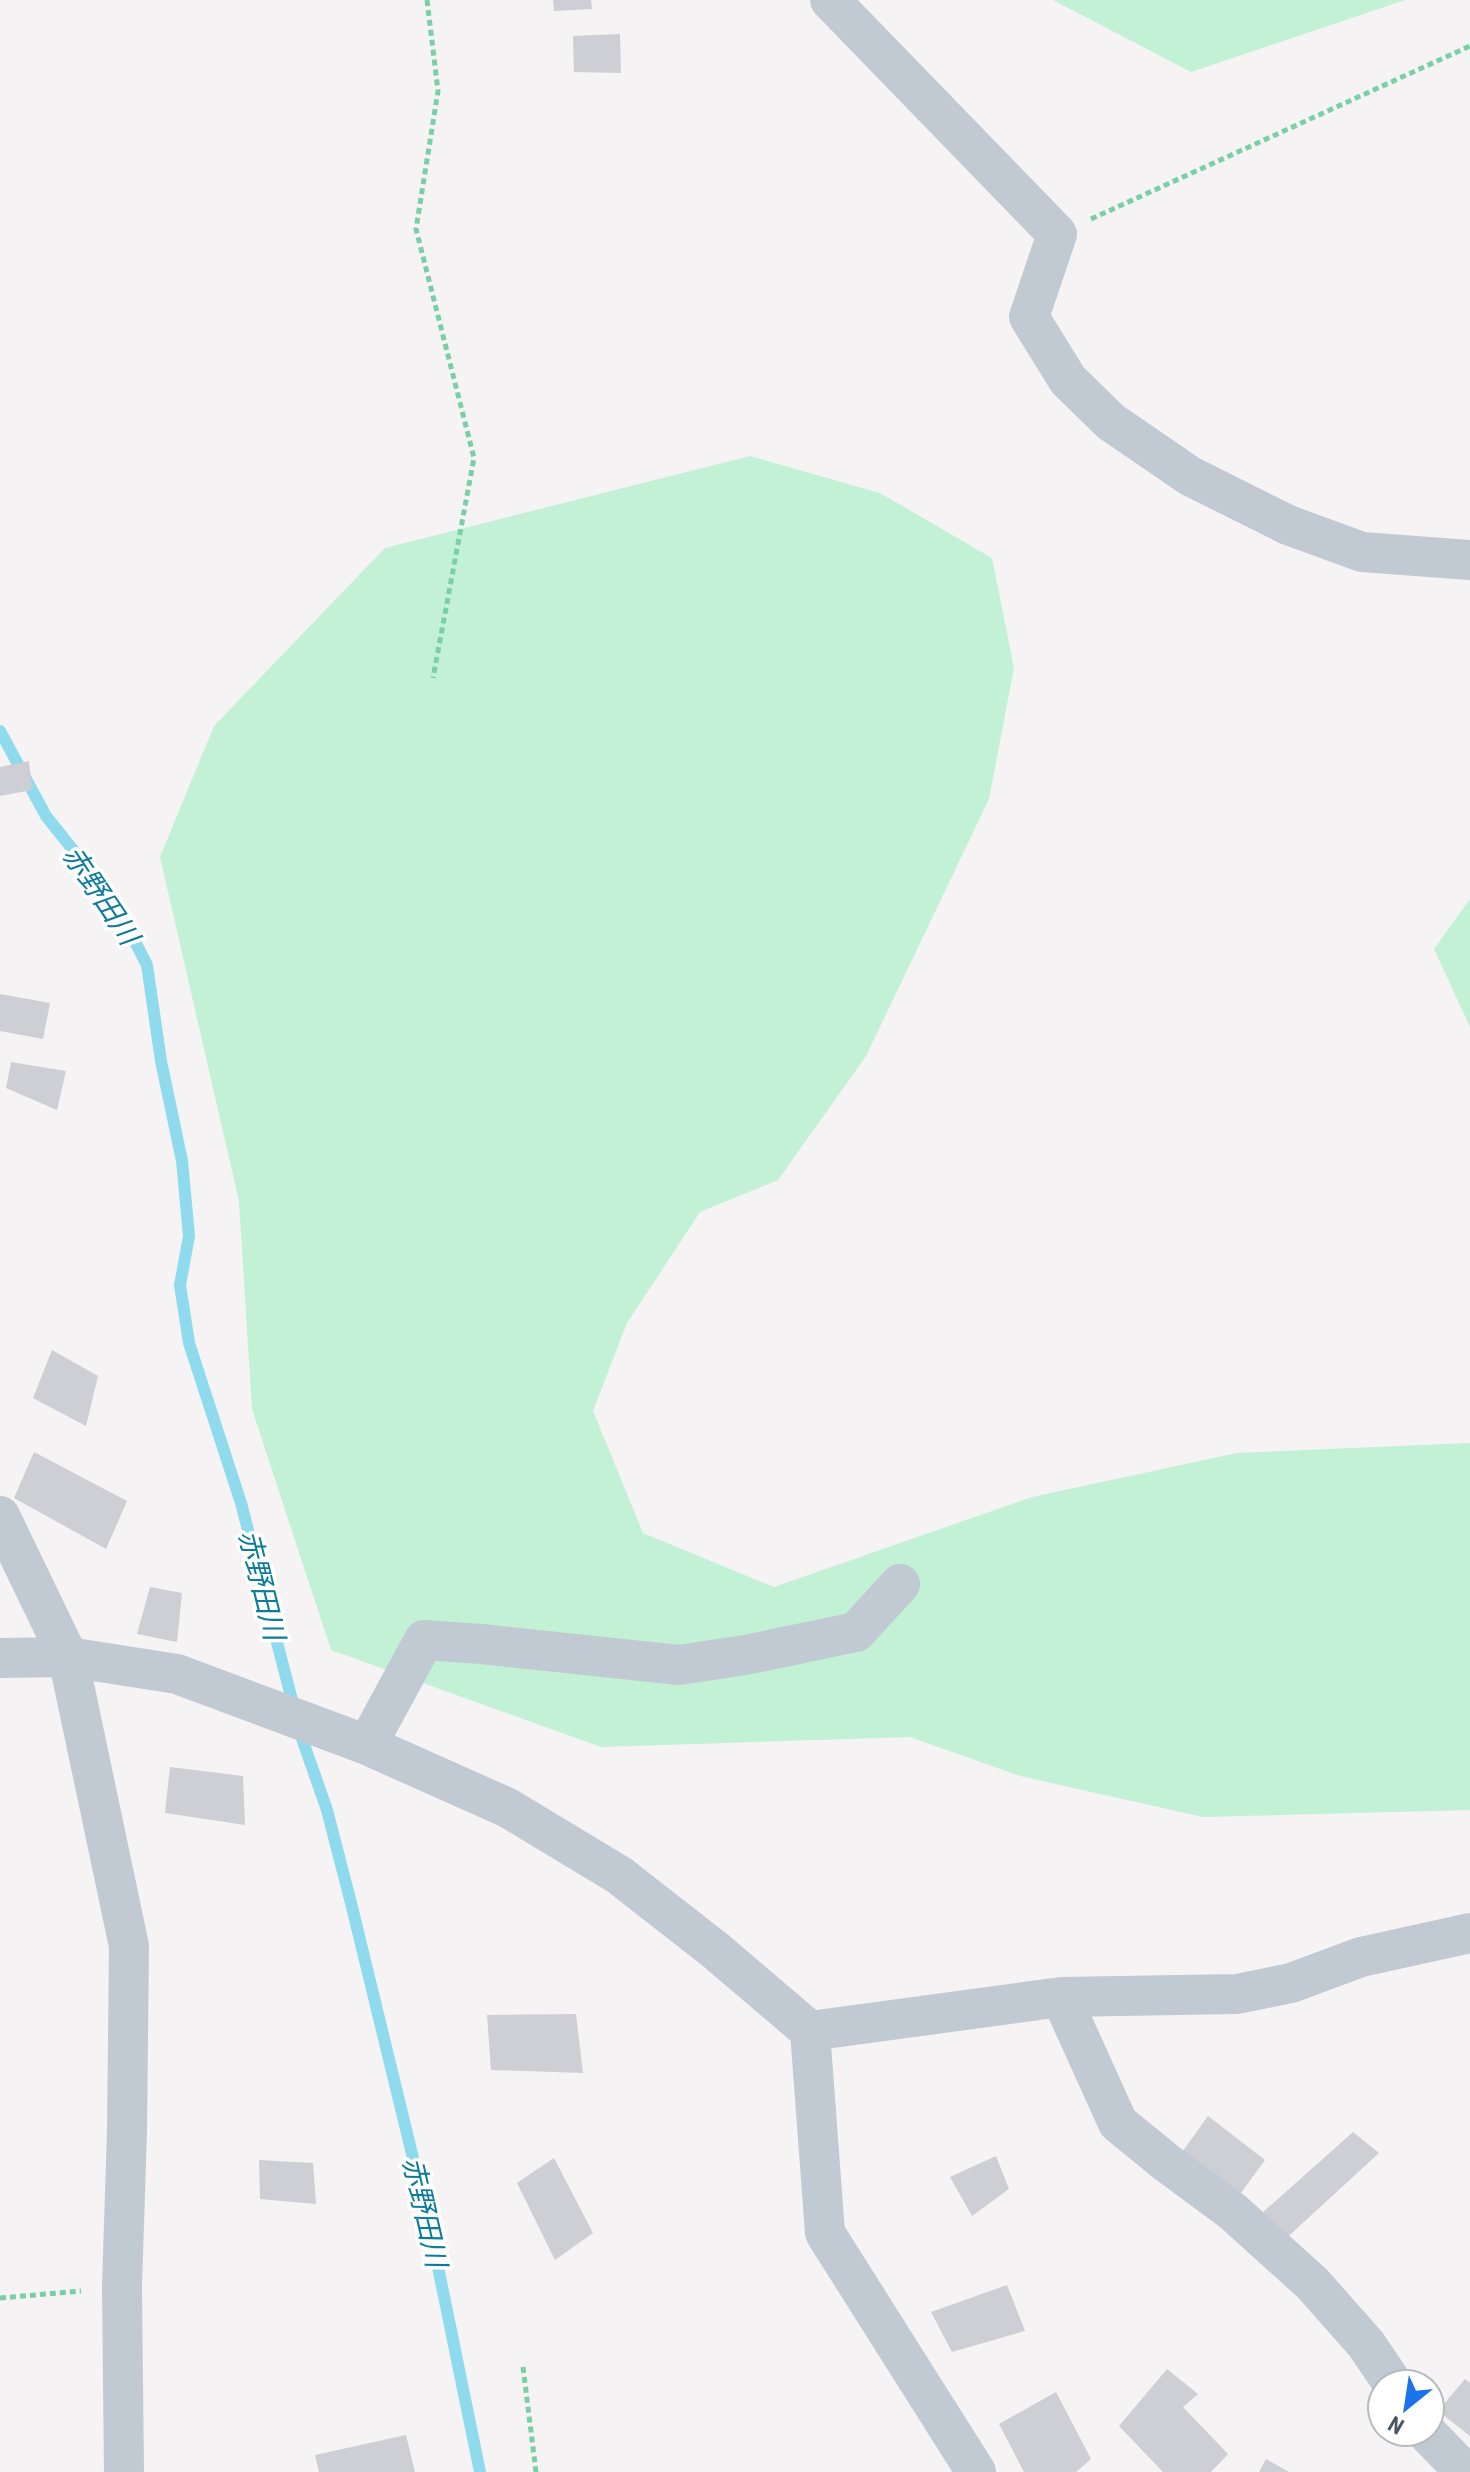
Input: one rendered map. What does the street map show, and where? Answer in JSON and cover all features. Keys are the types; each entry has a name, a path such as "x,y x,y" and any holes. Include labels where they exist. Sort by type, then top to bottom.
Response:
{"street":[{"path":"830,0 1057,234 1029,317 1068,380 1111,422 1190,476 1288,525 1362,552 1470,560"},
{"path":"0,1516 68,1657 129,1946 122,2287 124,2472"},
{"path":"367,1745 424,1640 679,1665 856,1632 900,1584"},
{"path":"0,1658 68,1657 177,1674 367,1745 508,1808 619,1875 715,1950 810,2031 825,2233 976,2472"},
{"path":"810,2031 1061,1997 1237,1994 1291,1983 1361,1957 1470,1933"},
{"path":"1061,1997 1118,2123 1232,2211 1312,2283 1366,2344 1382,2368"},
{"path":"1442,2448 1465,2472"}],"path":[{"path":"427,0 438,91 416,229 474,458 433,678"},
{"path":"1057,234 1470,46"},
{"path":"0,2298 122,2287"},
{"path":"523,2367 536,2472"}],"green space":[{"path":"1053,0 1405,0 1191,72"},
{"path":"750,456 880,493 992,558 1014,668 989,799 866,1056 778,1180 700,1212 627,1323 593,1411 643,1533 774,1587 1032,1497 1237,1453 1470,1443 1470,1810 1203,1817 1020,1776 910,1737 601,1747 331,1650 252,1409 239,1201 160,857 214,726 385,548"},
{"path":"1470,899 1470,1027 1434,949"}],"building":[{"path":"553,0 591,0 592,9 554,11"},
{"path":"620,34 621,73 574,72 573,36"},
{"path":"29,761 32,790 0,796 0,767"},
{"path":"0,994 50,1003 43,1039 0,1031"},
{"path":"11,1062 66,1071 57,1110 6,1088"},
{"path":"52,1350 98,1376 86,1426 33,1398"},
{"path":"34,1452 127,1501 106,1549 14,1498"},
{"path":"150,1587 182,1593 177,1642 137,1634"},
{"path":"170,1767 243,1776 245,1825 165,1813"},
{"path":"576,2014 583,2073 491,2070 487,2015"},
{"path":"1208,2116 1265,2160 1238,2197 1180,2155"},
{"path":"1353,2132 1379,2153 1280,2244 1262,2213"},
{"path":"996,2156 1009,2189 972,2216 950,2177"},
{"path":"554,2158 593,2233 555,2260 517,2183"},
{"path":"259,2160 313,2163 316,2204 260,2199"},
{"path":"1007,2285 1025,2331 952,2352 931,2312"},
{"path":"1167,2369 1198,2394 1183,2407 1228,2454 1211,2472 1163,2472 1119,2426"},
{"path":"1465,2379 1470,2383 1470,2436 1446,2417 1446,2402"},
{"path":"1056,2392 1091,2459 1076,2472 1024,2472 999,2424"},
{"path":"406,2435 415,2472 319,2472 315,2455"},
{"path":"1266,2459 1289,2472 1259,2472"}],"waterway":[{"name":"赤野田川","path":"0,731 46,816 90,871 129,930 147,965 161,1061 182,1161 189,1236 180,1285 189,1343 241,1503 294,1708"},
{"name":"赤野田川","path":"299,1730 327,1810 352,1907 430,2228 480,2472"}]}
